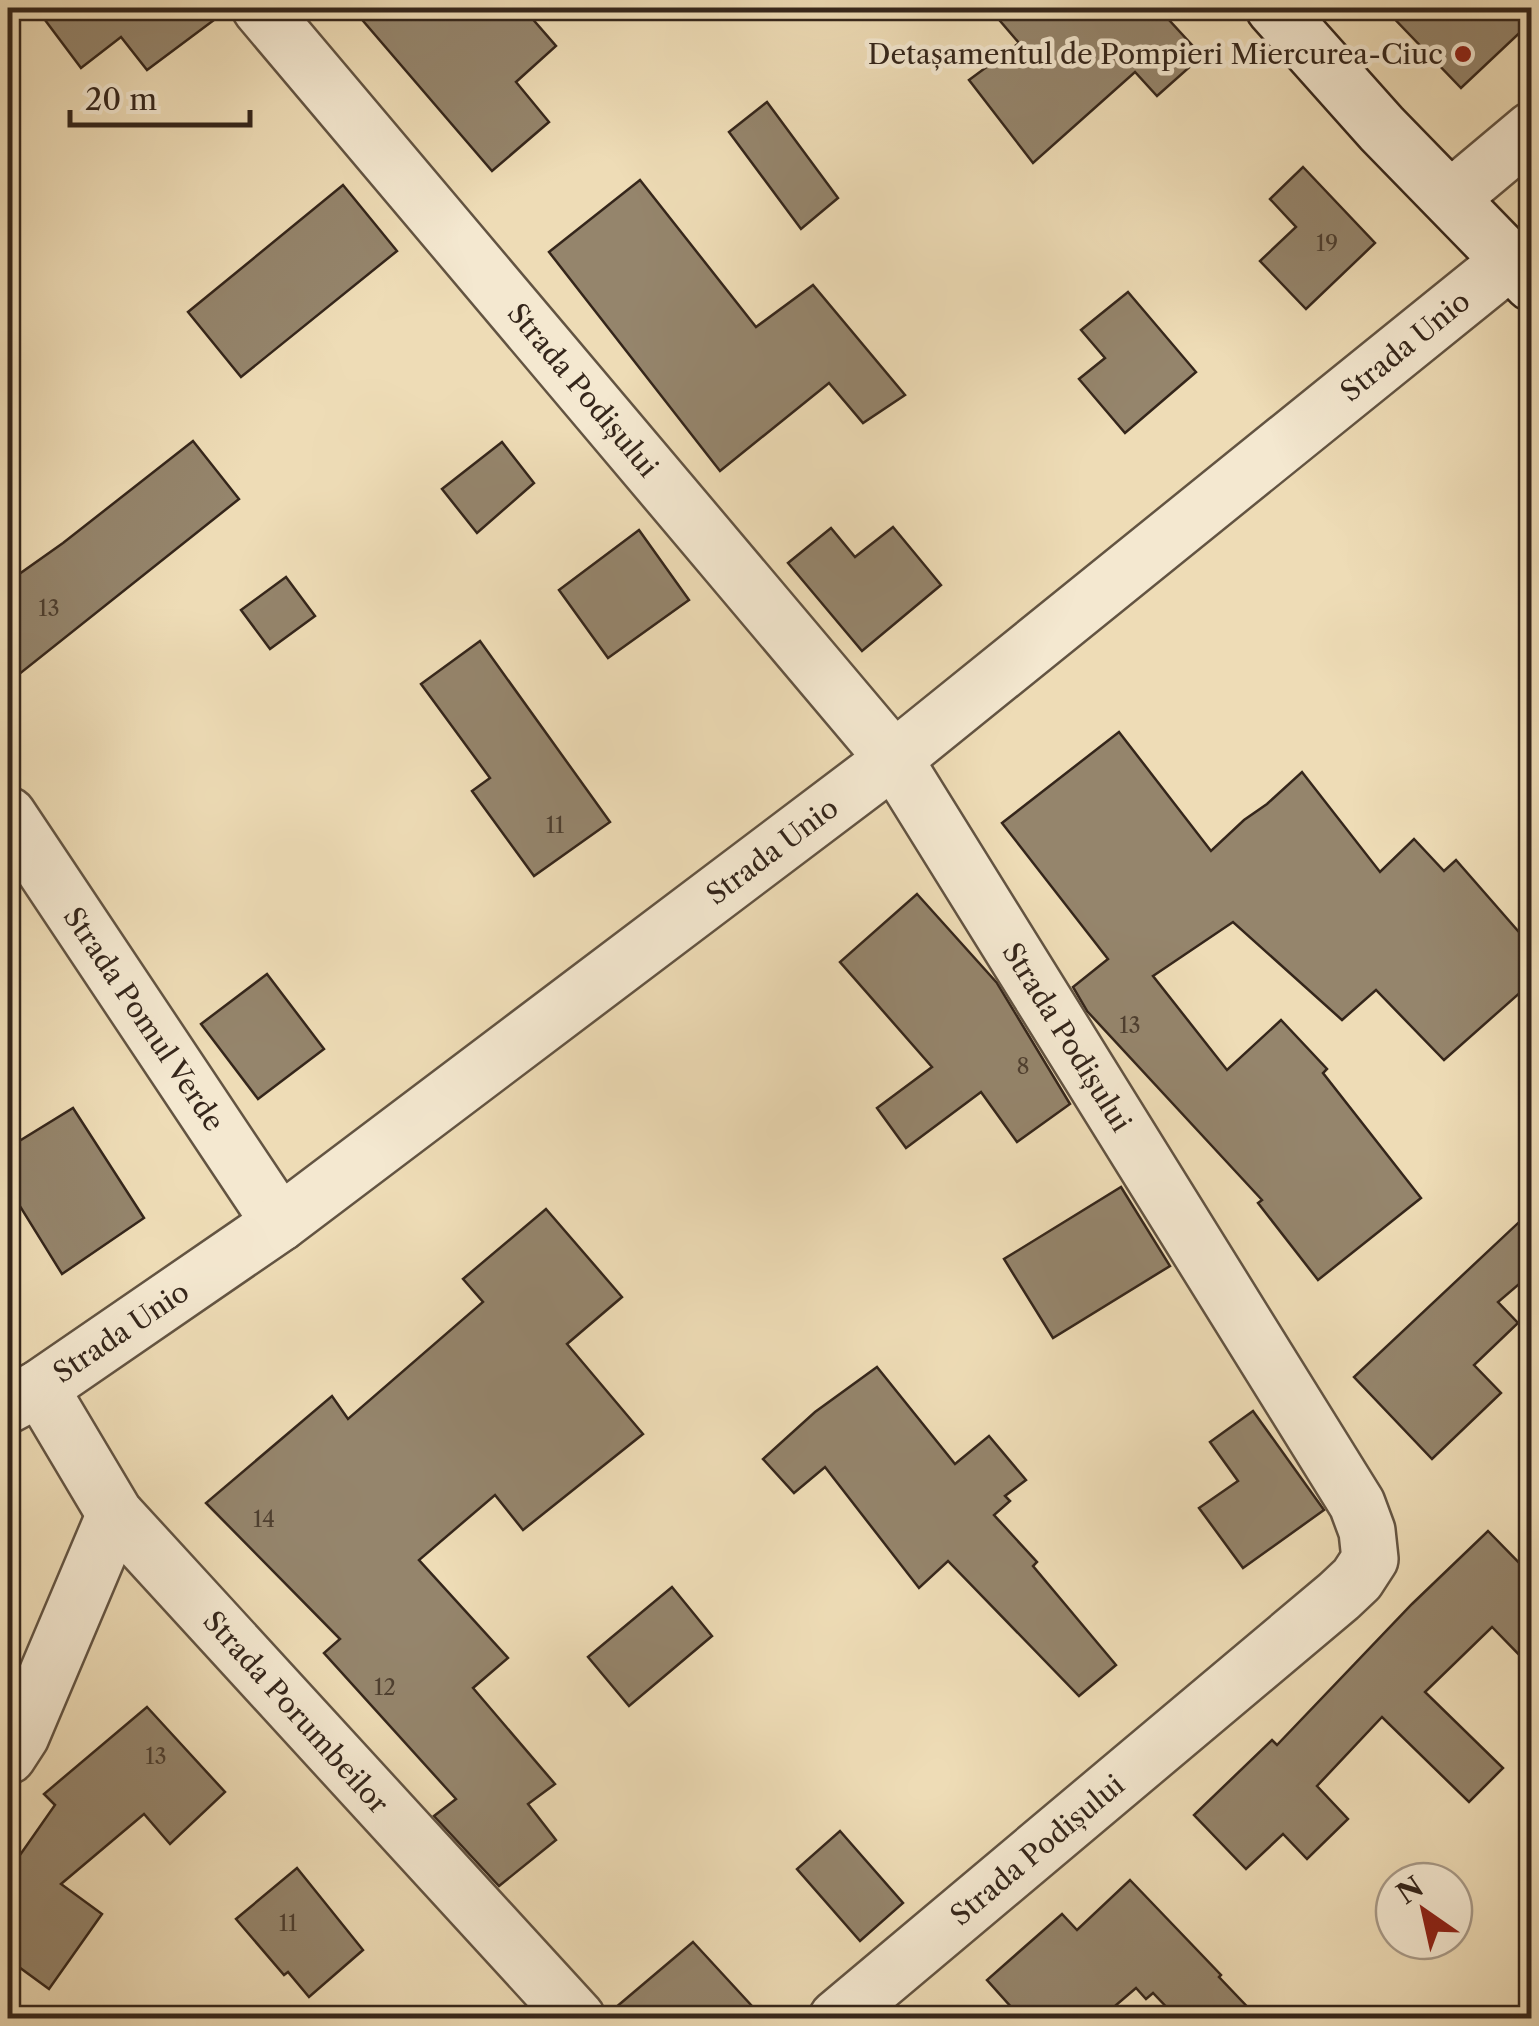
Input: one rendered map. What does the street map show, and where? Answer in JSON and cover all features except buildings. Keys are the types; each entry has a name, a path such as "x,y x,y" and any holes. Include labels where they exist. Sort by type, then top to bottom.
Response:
{"street":[{"name":"Strada Podișului","path":"260,8 894,759 1358,1504 1367,1531 1370,1559 1339,1596 837,2018"},
{"path":"1274,8 1382,129 1521,272"},
{"path":"1450,198 1532,130"},
{"name":"Strada Unio","path":"24,1396 280,1223 894,759 1521,272"},
{"name":"Strada Pomul Verde","path":"8,814 280,1223"},
{"name":"Strada Porumbeilor","path":"24,1396 115,1514 576,2018"},
{"path":"12,1737 115,1514"}],"place":[{"name":"Detașamentul de Pompieri Miercurea-Ciuc","path":"1463,54"}]}
